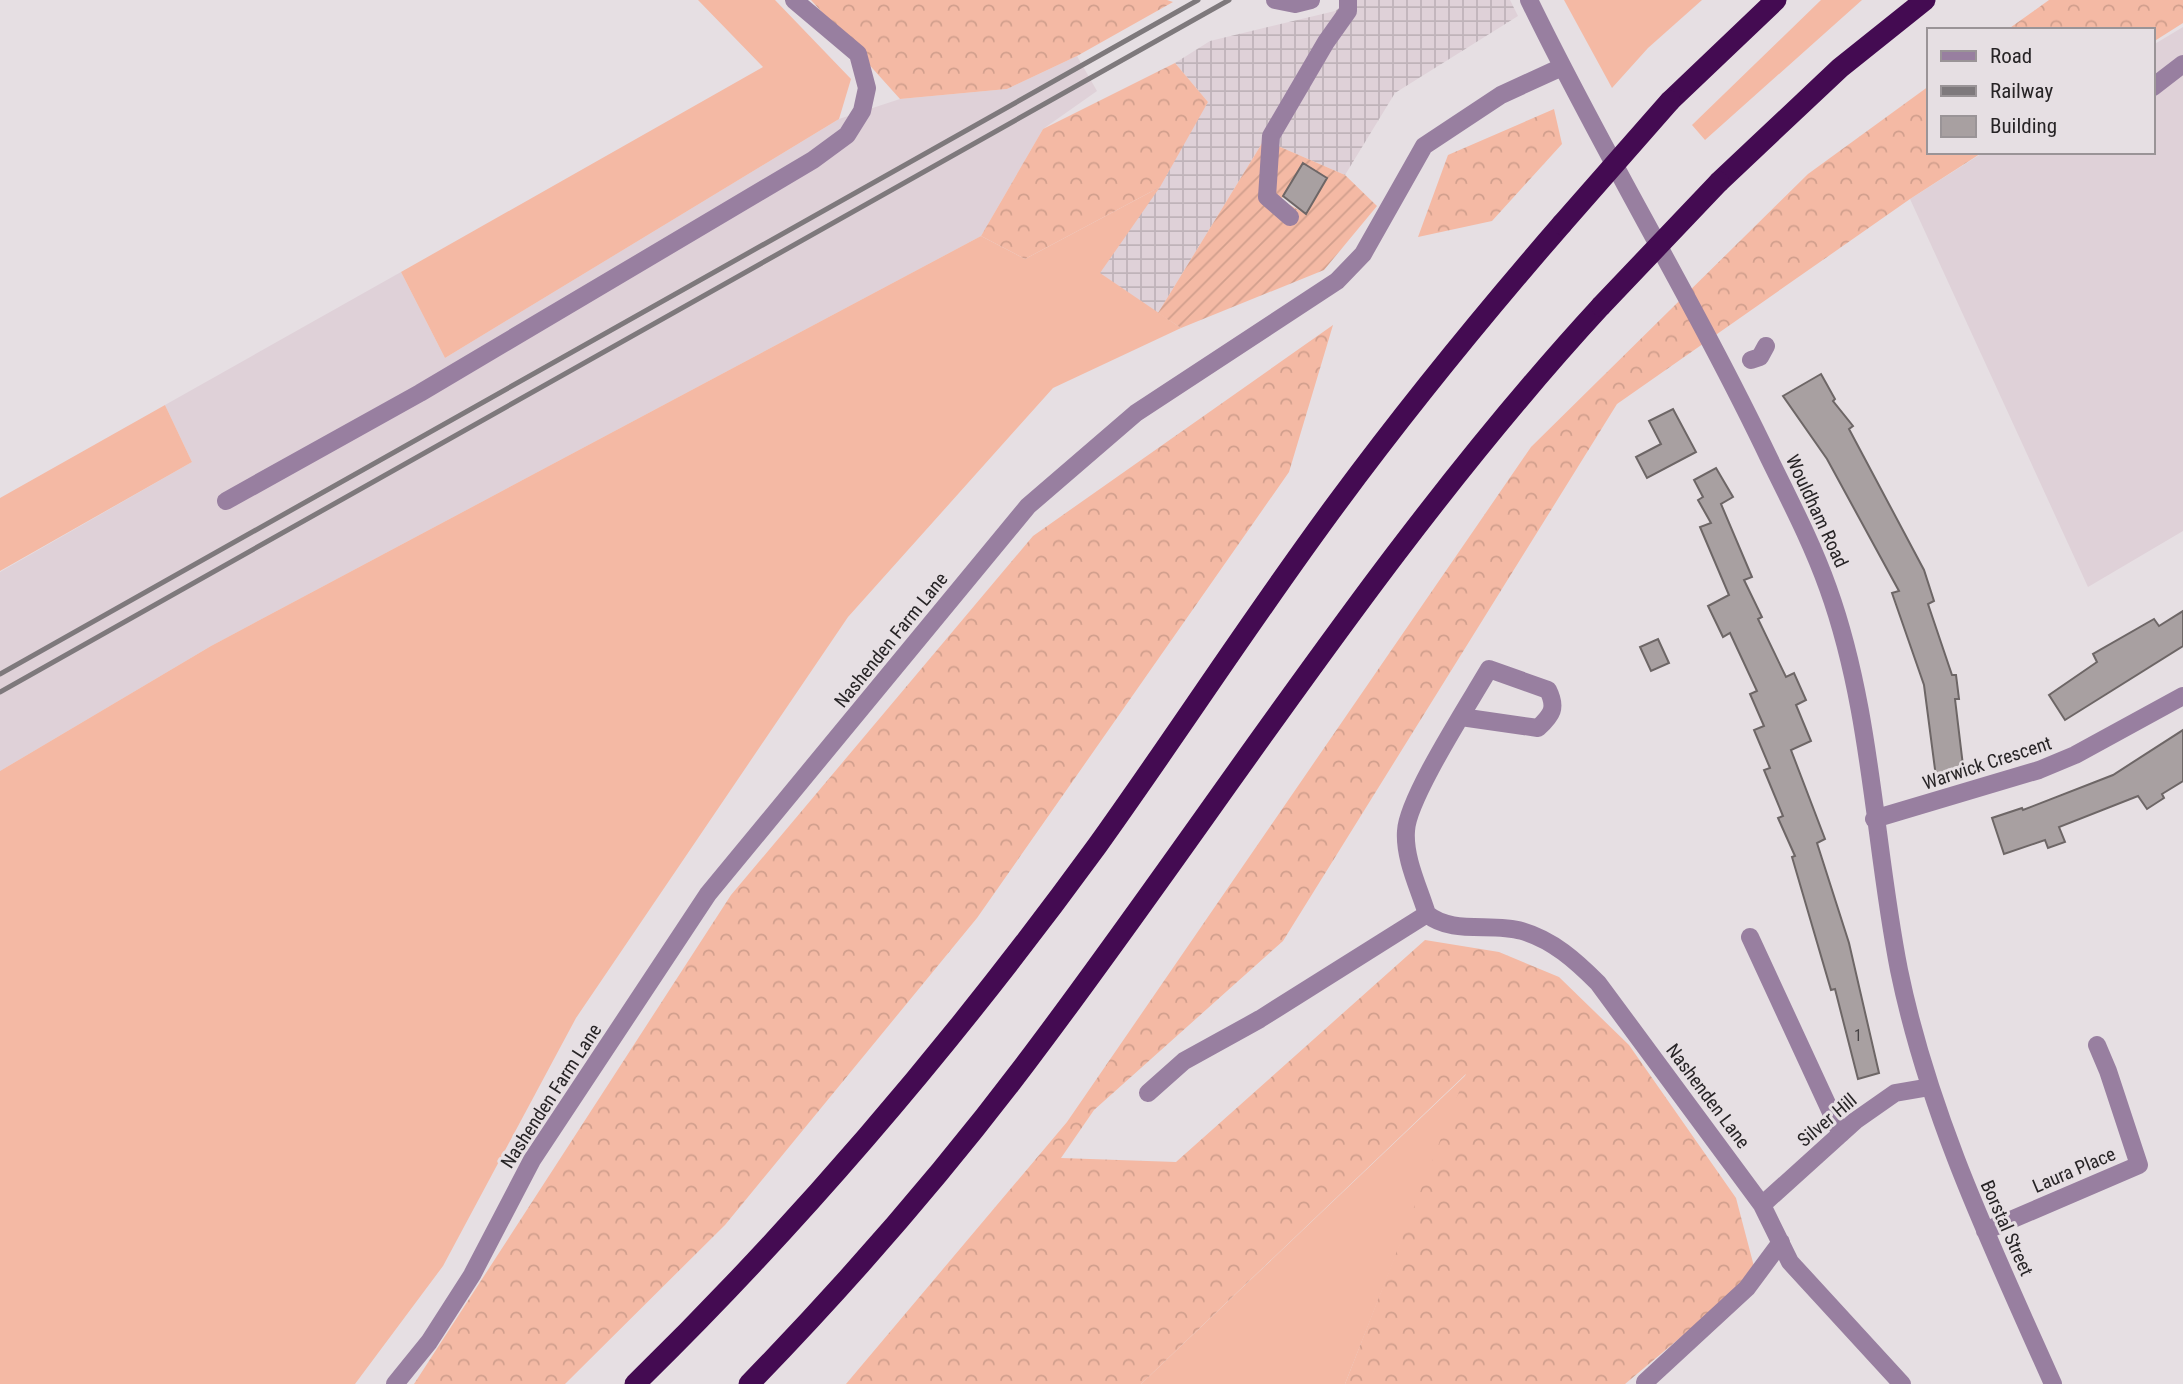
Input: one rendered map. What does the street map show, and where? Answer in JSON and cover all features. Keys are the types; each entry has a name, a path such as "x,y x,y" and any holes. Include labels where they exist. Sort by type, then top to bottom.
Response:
{"highway":[{"path":"635,1384 715,1306 846,1163 990,988 1097,846 1336,504 1469,331 1670,102 1776,0"},
{"path":"749,1384 874,1249 1031,1057 1390,559 1485,437 1601,306 1719,182 1840,68 1925,0"}],"street":[{"path":"226,501 420,393 697,225 813,160 847,135 862,111 867,88 858,54 794,0"},
{"path":"1275,0 1295,4 1311,0"},
{"path":"1290,217 1267,197 1271,136 1326,42 1348,11 1348,0"},
{"name":"Wouldham Road","path":"1529,0 1562,67 1730,376 1817,558 1841,625 1853,675 1900,973 1930,1087"},
{"path":"2155,85 2183,64"},
{"name":"Nashenden Farm Lane","path":"395,1384 429,1342 472,1275 532,1160 708,894 1028,506 1136,413 1337,281 1363,254 1424,145 1494,99 1562,67"},
{"path":"1751,360 1760,357 1766,346"},
{"path":"1148,1093 1184,1061 1260,1019 1427,914 1406,847 1408,814 1461,717 1489,669 1548,690 1554,702 1552,715 1538,728 1461,717"},
{"name":"Warwick Crescent","path":"1874,819 2039,770 2075,755 2183,696"},
{"name":"Nashenden Lane","path":"1427,914 1441,924 1521,930 1562,950 1580,965 1598,983 1762,1205 1790,1262 1902,1384"},
{"path":"1750,937 1841,1134"},
{"name":"Laura Place","path":"1985,1231 2139,1165 2096,1045"},
{"name":"Silver Hill","path":"1762,1205 1841,1134 1895,1093 1930,1087"},
{"name":"Borstal Street","path":"1930,1087 1960,1177 2053,1384"},
{"path":"1645,1382 1747,1288 1781,1242"}],"shaded area":[{"path":"1351,0 1510,0 1518,16 1395,93 1345,175 1264,140 1158,313 1099,273 1208,102 1175,63 1210,41 1335,11"},
{"path":"2183,27 2183,531 2088,587 1910,199 1981,154 2155,154 2155,44"},
{"path":"1077,56 1097,91 1043,129 981,236 211,646 0,771 0,572 192,462 165,405 401,272 445,358 839,119 900,99 1007,89"}],"green space":[{"path":"698,0 775,0 851,79 839,119 445,358 401,272 763,67"},
{"path":"811,0 1173,2 1077,56 1007,89 900,99"},
{"path":"1564,0 1702,0 1648,48 1612,88"},
{"path":"1821,0 1862,0 1705,140 1692,125"},
{"path":"2049,0 2183,0 2183,23 2155,41 2155,28 2010,28"},
{"path":"1175,63 1208,102 1160,187 1025,259 981,236 1043,129"},
{"path":"1927,87 1927,154 1980,154 1910,199 1617,404 1283,941 1094,1110 1061,1158 1176,1162 1425,940 1499,952 1559,977 1629,1045 1736,1198 1756,1274 1625,1384 1345,1384 1466,1074 1141,1384 846,1384 1067,1122 1531,447 1808,174"},
{"path":"1554,109 1562,144 1492,221 1418,237 1448,155"},
{"path":"1264,140 1345,175 1377,206 1324,270 1181,328 1158,313","holes":["1302,164 1327,179 1306,214 1281,200"]},
{"path":"1160,187 1100,273 1181,328 1053,388 848,617 576,1018 443,1266 355,1384 0,1384 0,771 211,646 981,236 1025,259"},
{"path":"1333,325 1289,472 977,918 725,1225 565,1384 414,1384 731,895 1033,536"},
{"path":"165,405 192,462 0,571 0,498"},
{"path":"1468,1073 1345,1384 1141,1384"}],"building":[{"path":"1303,163 1327,178 1306,214 1283,196"},
{"path":"1821,374 1835,399 1833,401 1853,426 1849,429 1924,570 1934,601 1928,604 1952,675 1956,675 1959,699 1955,699 1964,774 1936,777 1924,685 1892,593 1899,591 1827,459 1783,396"},
{"path":"1673,409 1696,452 1647,478 1636,457 1661,444 1649,421"},
{"path":"1716,468 1733,497 1721,504 1752,577 1744,580 1762,617 1758,619 1786,677 1794,673 1806,700 1796,705 1811,741 1791,750 1825,839 1817,843 1849,943 1879,1073 1858,1079 1835,989 1831,990 1792,857 1795,856 1778,818 1783,816 1764,770 1770,768 1754,730 1764,726 1750,694 1757,691 1730,633 1723,637 1708,606 1729,595 1700,527 1711,523 1698,500 1703,497 1694,480"},
{"path":"2183,611 2183,646 2065,720 2049,695 2097,662 2093,654 2154,619 2159,626"},
{"path":"1658,639 1669,663 1651,671 1640,647"},
{"path":"2183,730 2183,781 2162,794 2164,798 2147,809 2138,796 2059,827 2065,842 2048,848 2045,840 2004,854 1992,818 2022,808 2023,810 2113,775"}],"railway":[{"path":"0,674 1198,0"},
{"path":"0,692 1229,0"}]}
